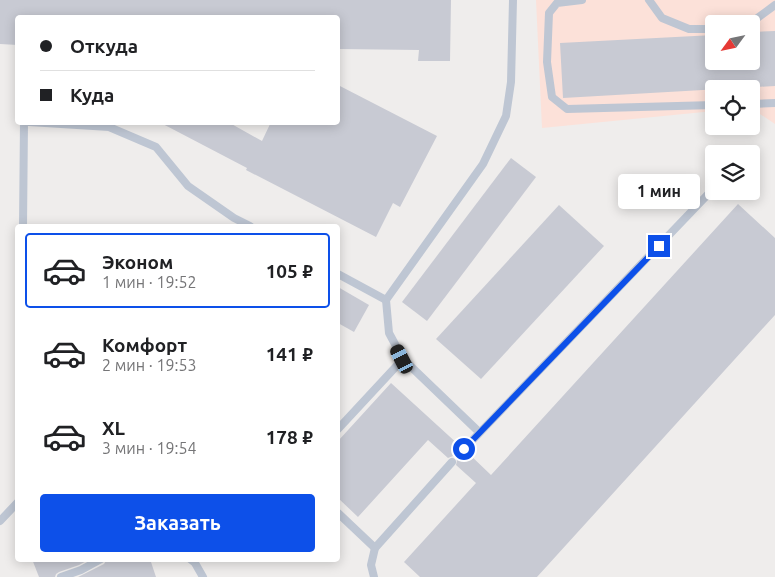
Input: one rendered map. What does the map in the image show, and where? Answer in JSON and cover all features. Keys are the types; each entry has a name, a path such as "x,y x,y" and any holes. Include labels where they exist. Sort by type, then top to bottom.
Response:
{"lane":[{"path":"479,432 402,359 389,333 386,300 483,164 506,116 511,82 513,0"},
{"path":"582,0 557,3 548,14 547,62 552,97 567,109 705,105"},
{"path":"648,0 662,18 689,29 705,29"},
{"path":"760,16 775,5"},
{"path":"760,104 775,103"},
{"path":"23,224 24,125"},
{"path":"77,125 109,127 156,147 188,186 234,218 246,224"},
{"path":"464,449 705,197"},
{"path":"340,275 386,300"},
{"path":"340,427 402,359"},
{"path":"374,577 371,565 375,548 452,462"},
{"path":"0,522 15,505"},
{"path":"340,515 375,548"},
{"path":"61,577 81,570 96,562"},
{"path":"194,562 203,577"}],"shaded area":[{"path":"536,0 775,0 775,124 760,114 760,80 705,80 705,112 542,128"}],"building":[{"path":"0,0 451,0 450,61 418,61 419,50 340,49 340,15 15,15 15,45 0,44"},
{"path":"775,31 775,86 760,87 760,80 705,80 705,90 563,98 560,43 705,35 705,70 760,70 760,32"},
{"path":"340,86 437,136 400,207 393,203 376,237 246,170 247,168 165,125 233,125 262,141 270,125 340,125"},
{"path":"511,158 536,177 427,321 402,302"},
{"path":"738,204 775,238 775,315 537,577 420,577 404,562 476,483 456,465 456,458 453,456 448,458 428,440 358,517 340,500 340,439 391,383 460,446 460,453 468,453 491,475"},
{"path":"559,205 604,246 481,379 436,339"},
{"path":"340,288 369,305 354,332 340,324"},
{"path":"33,562 84,562 59,572 55,577 39,577"},
{"path":"105,562 151,562 156,577 78,577"}],"route":[{"path":"464,449 659,246"}]}
